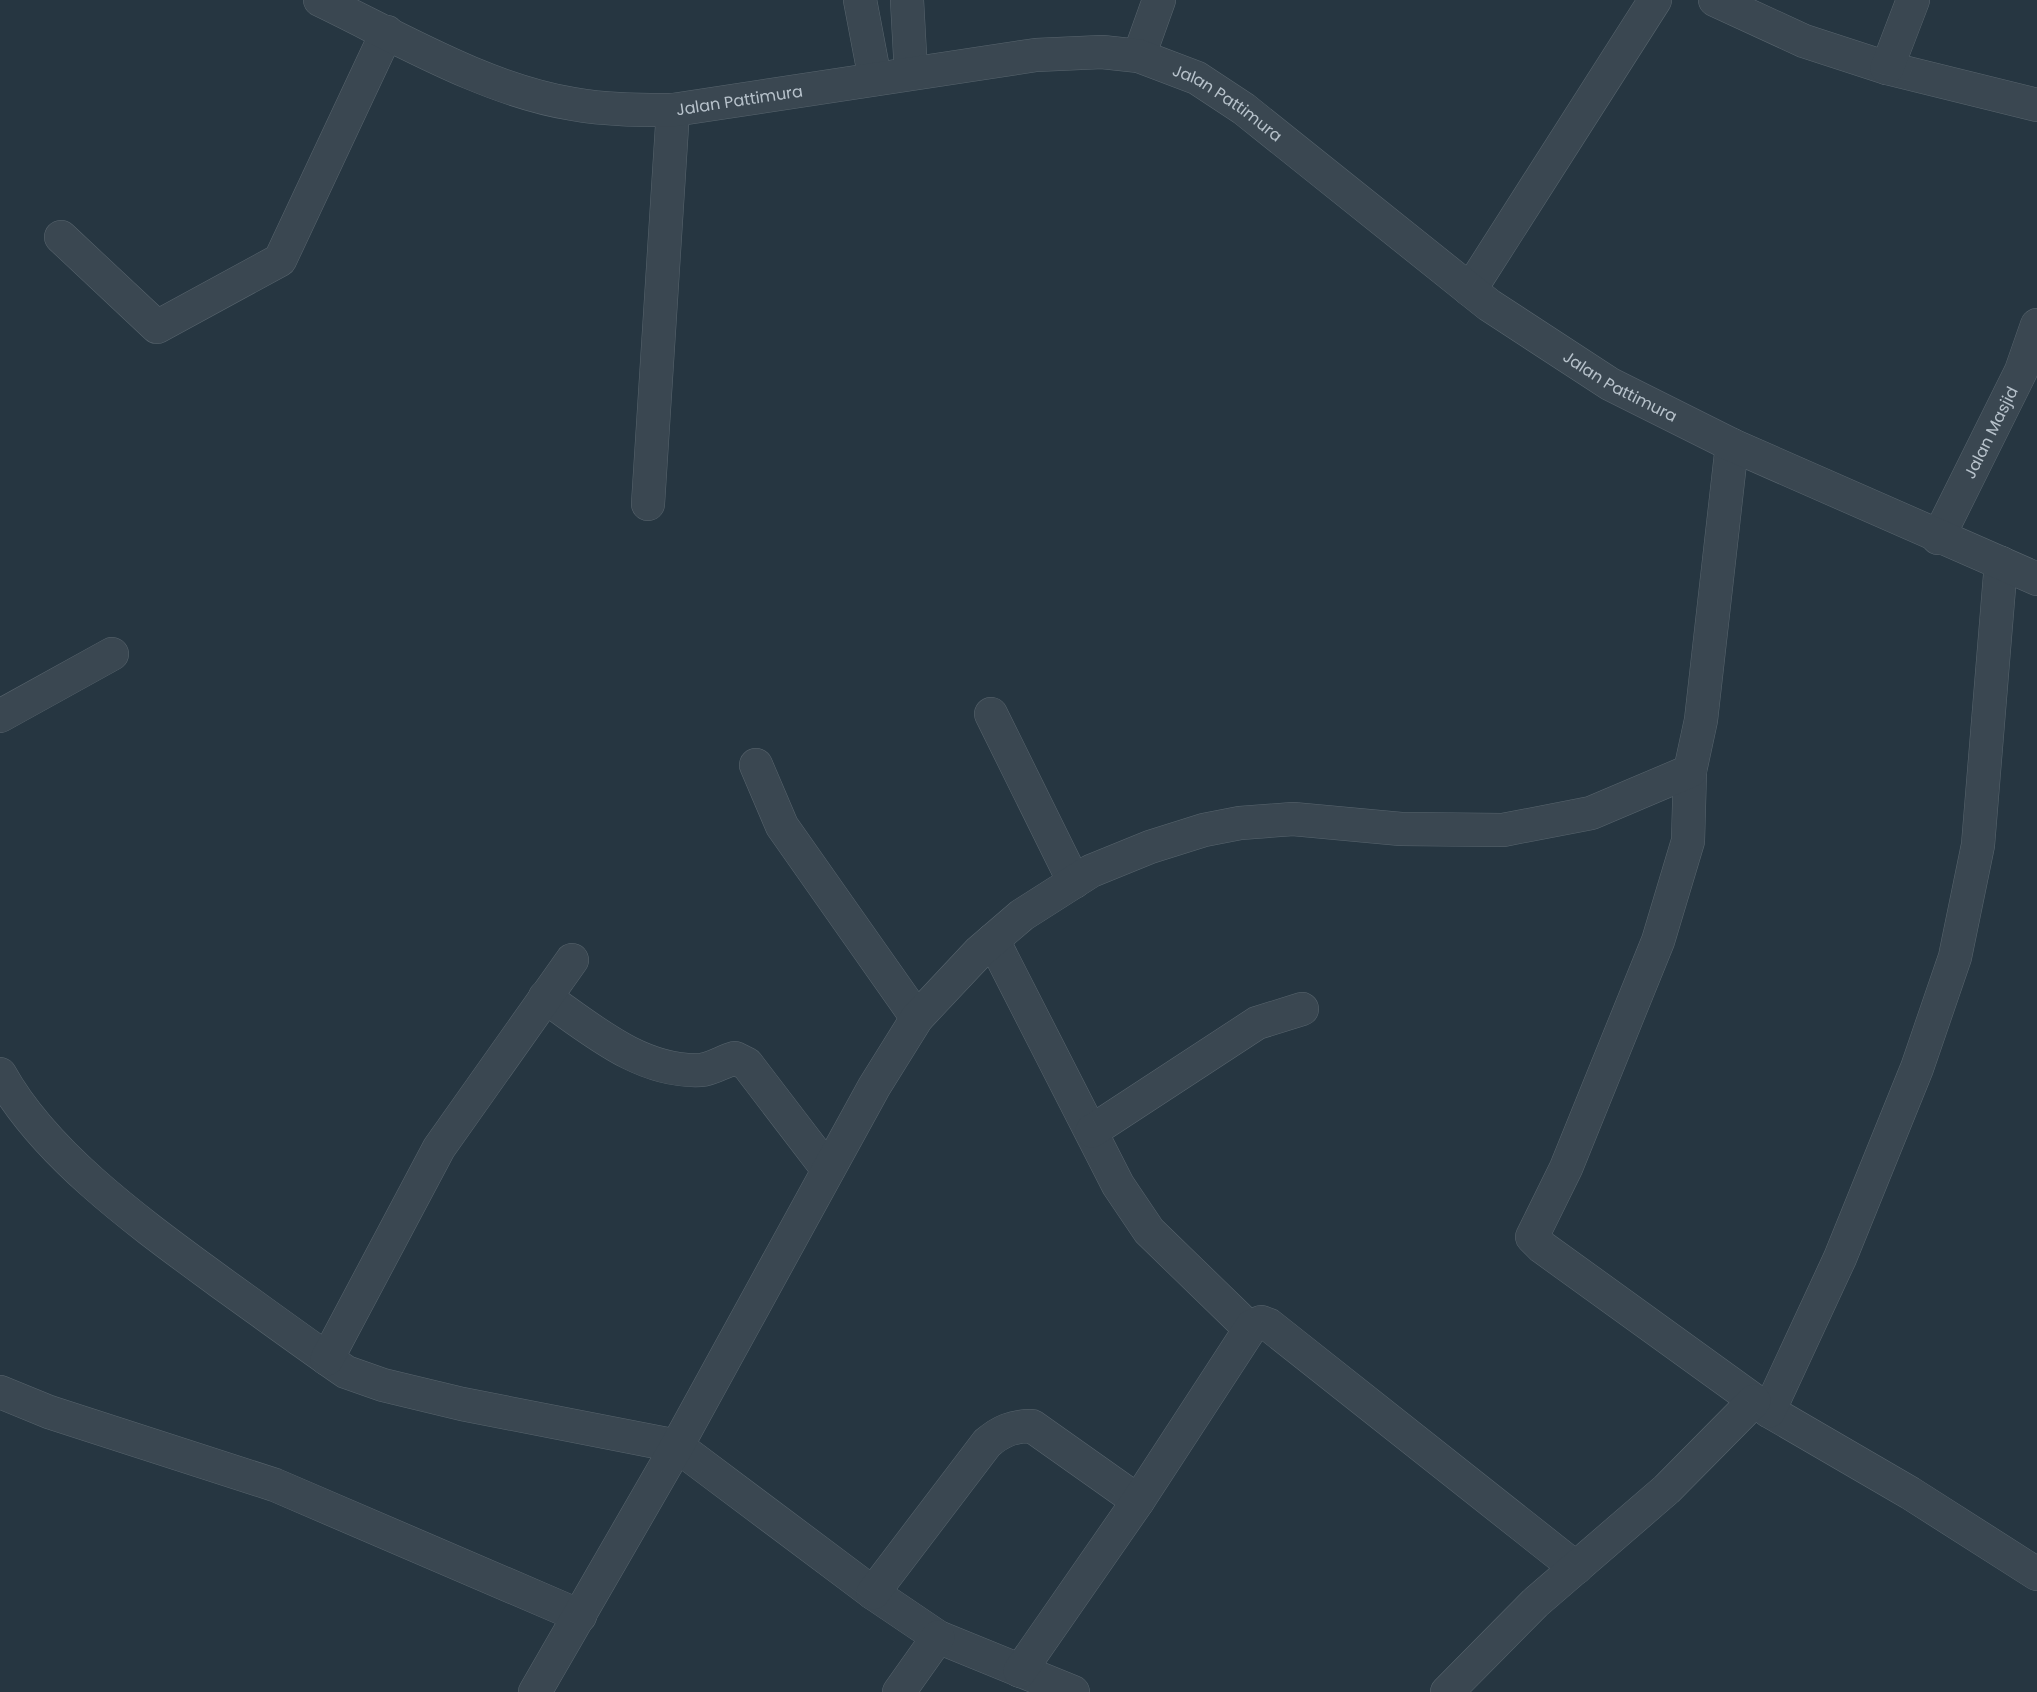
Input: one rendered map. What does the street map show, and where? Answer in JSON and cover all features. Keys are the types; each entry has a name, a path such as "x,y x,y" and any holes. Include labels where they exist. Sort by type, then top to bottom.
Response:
{"street":[{"name":"Jalan Pattimura","path":"320,0 517,90 573,104 629,110 673,110 1036,55 1102,52 1139,56 1197,78 1244,109 1470,290 1610,384 1731,445 1938,538 2037,579"},
{"path":"860,0 875,79"},
{"path":"907,0 911,73"},
{"path":"1139,56 1159,0"},
{"path":"1470,290 1655,0"},
{"path":"1715,0 1804,41 1887,68 2037,105"},
{"path":"1887,68 1913,0"},
{"path":"61,237 156,327 280,260 387,32"},
{"path":"648,504 673,110"},
{"name":"Jalan Masjid","path":"1938,538 2021,371 2037,325"},
{"path":"1731,445 1701,720 1690,771 1688,841 1658,941 1566,1168 1532,1237 1542,1247 1762,1406 1910,1493 2037,1574"},
{"path":"1448,1692 1535,1603 1762,1406 1840,1258 1917,1068 1955,957 1978,845 2001,563"},
{"path":"0,716 112,654"},
{"path":"991,714 1074,882"},
{"path":"756,765 782,826 917,1018"},
{"path":"535,1692 677,1446 873,1087 917,1018 993,940 1022,915 1090,871 1150,847 1204,830 1240,823 1293,819 1401,829 1503,830 1591,813 1690,771"},
{"path":"993,940 1118,1185 1149,1231 1250,1329"},
{"path":"327,1359 439,1148 572,960"},
{"path":"545,997 599,1035 645,1061 682,1070 704,1070 735,1058 747,1064 828,1170"},
{"path":"1092,1131 1257,1023 1302,1009"},
{"path":"0,1074 9,1115 143,1226 346,1372 383,1385 462,1404 677,1446 873,1593 938,1637 1073,1692"},
{"path":"1020,1671 1138,1501 1250,1329 1261,1322 1269,1325 1576,1568"},
{"path":"0,1392 49,1412 275,1485 580,1616"},
{"path":"873,1593 987,1443 999,1433 1011,1428 1032,1426 1138,1501"},
{"path":"899,1692 938,1637"}]}
